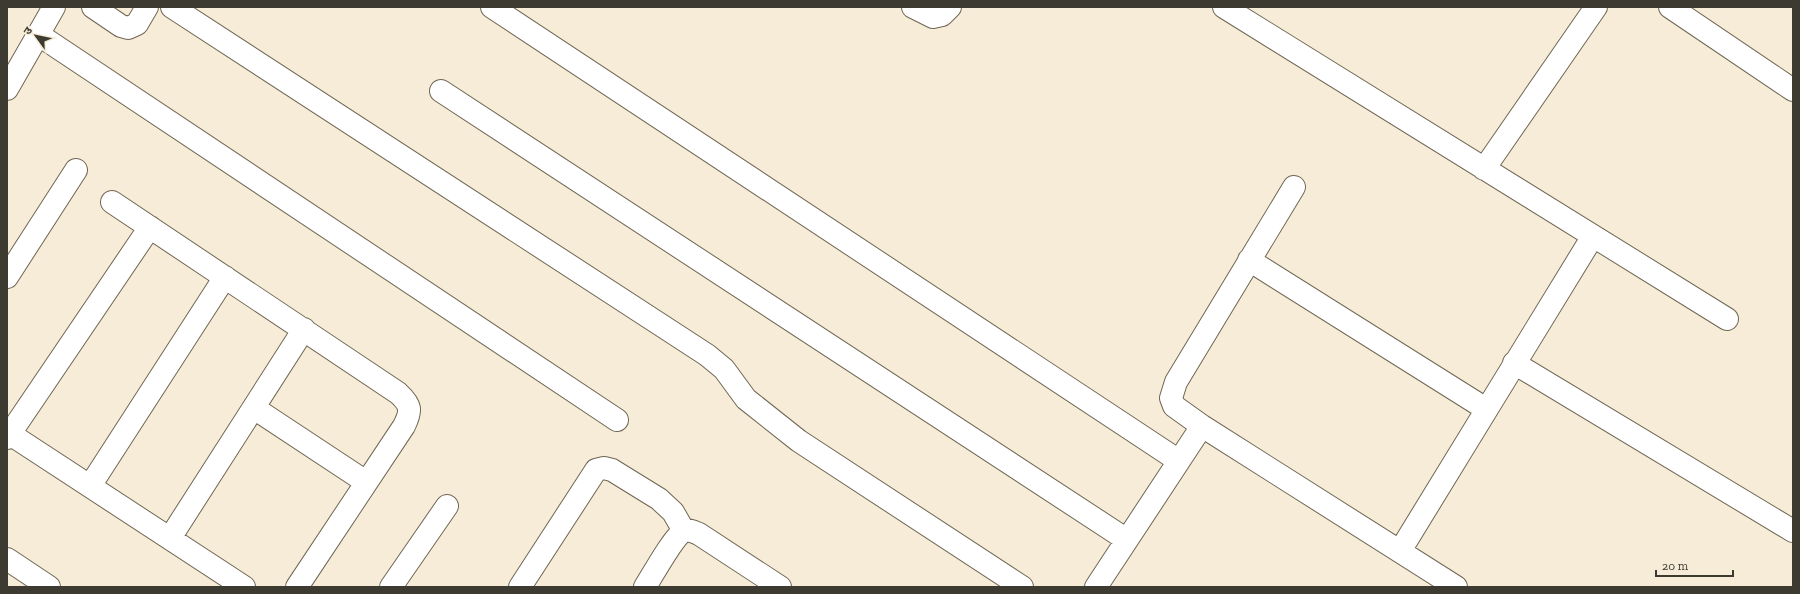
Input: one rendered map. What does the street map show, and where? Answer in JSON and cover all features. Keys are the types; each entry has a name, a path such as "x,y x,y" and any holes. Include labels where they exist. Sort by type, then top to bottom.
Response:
{"street":[{"path":"7,89 13,66 39,35 54,7"},
{"path":"93,7 121,26 128,28 137,24 147,7"},
{"path":"172,7 708,355 724,369 746,398 799,441 1022,587"},
{"path":"492,7 1179,461"},
{"path":"914,7 933,17 942,15 950,7"},
{"path":"1224,7 1727,320"},
{"path":"1484,169 1596,7"},
{"path":"1670,7 1793,90"},
{"path":"39,35 617,420"},
{"path":"441,91 1127,540"},
{"path":"7,277 76,170"},
{"path":"1294,186 1176,382 1171,398 1174,406 1202,426 1456,587"},
{"path":"112,202 304,329 398,393 408,402 410,414 297,587"},
{"path":"150,227 8,434 244,587"},
{"path":"1400,551 1592,236"},
{"path":"1249,260 1486,409"},
{"path":"90,486 225,277"},
{"path":"170,538 304,329"},
{"path":"1514,363 1793,531"},
{"path":"254,408 366,482"},
{"path":"1096,587 1202,426"},
{"path":"520,587 596,470 604,468 612,470 659,499 674,512 684,531"},
{"path":"391,587 447,506"},
{"path":"645,587 676,538 684,531 690,530 699,534 780,587"},
{"path":"7,559 49,587"}]}
